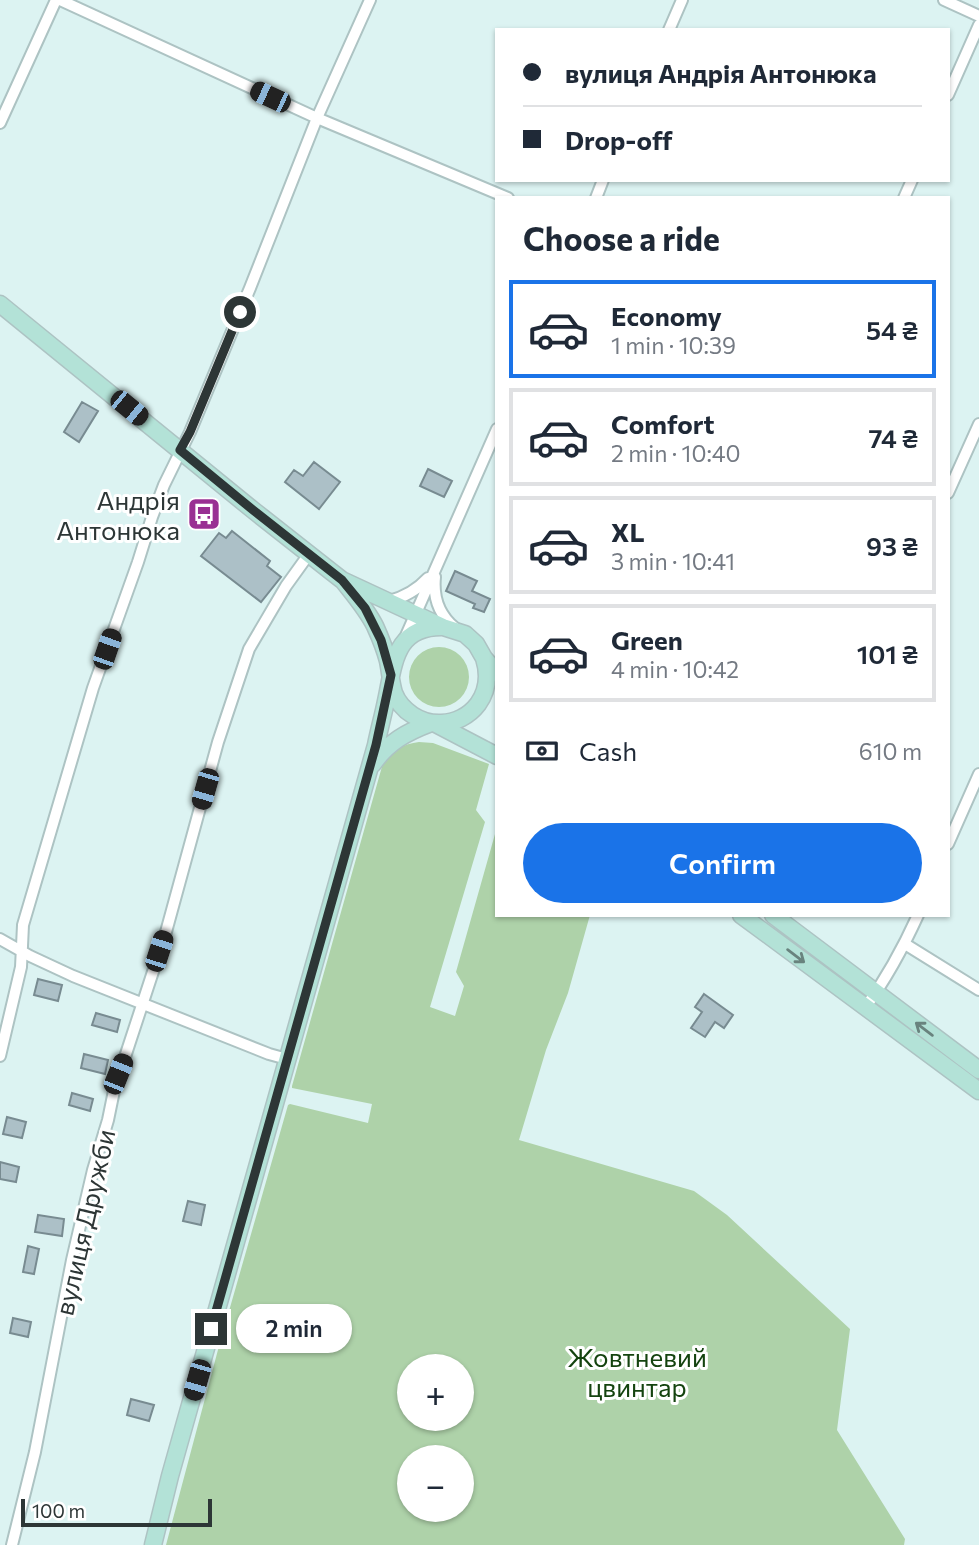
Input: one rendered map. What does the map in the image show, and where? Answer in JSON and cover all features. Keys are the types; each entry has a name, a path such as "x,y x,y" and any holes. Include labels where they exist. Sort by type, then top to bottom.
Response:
{"main road":[{"path":"0,304 342,580 365,608 374,624 381,640 394,693 401,705 412,715 495,755"},
{"path":"342,580 471,639 481,651 487,676 484,693 468,714 452,722 433,723 406,733 391,743 374,762 367,775"},
{"path":"153,1545 170,1476 382,723 394,658 403,644 418,632 430,628 450,629"},
{"path":"484,658 495,671"},
{"path":"744,917 979,1091"},
{"path":"776,917 979,1070"}],"street":[{"path":"0,123 58,0 317,118 503,196"},
{"path":"0,1056 20,967 23,925 93,688 152,517 250,288 317,118 370,0"},
{"path":"670,28 682,0"},
{"path":"944,0 979,16"},
{"path":"950,90 979,25"},
{"path":"950,489 979,424"},
{"path":"403,644 495,434"},
{"name":"вулиця Дружби","path":"12,1545 35,1452 72,1259 116,1082 166,932 218,742 248,649 309,554"},
{"path":"389,601 401,598 422,585 438,564"},
{"path":"438,564 434,582 436,599 450,629"},
{"path":"950,839 979,774"},
{"path":"865,1008 905,944 917,917"},
{"path":"0,939 30,957 73,976 287,1059"},
{"path":"905,944 979,990"}],"green space":[{"path":"433,647 445,647 461,655 467,665 467,689 461,699 445,707 433,707 417,699 409,683 409,671 417,655"},
{"name":"Жовтневий цвинтар","path":"419,742 433,743 489,764 476,810 485,822 430,1007 455,1016 464,986 456,972 495,834 495,917 589,917 568,993 546,1050 519,1140 694,1191 727,1215 850,1329 837,1430 905,1539 904,1545 166,1545 288,1105 368,1123 372,1104 292,1086 383,763 399,748"}],"building":[{"path":"82,402 98,411 79,442 64,432"},
{"path":"314,462 340,482 319,509 285,482 294,470 303,476"},
{"path":"428,469 452,481 444,497 420,486"},
{"path":"232,531 270,561 267,566 281,577 261,602 201,556 219,533 226,538"},
{"path":"455,571 477,581 472,591 490,599 484,612 473,608 475,604 446,591"},
{"path":"38,979 62,985 58,1001 34,995"},
{"path":"704,994 733,1015 724,1028 715,1022 705,1037 691,1028 702,1012 695,1007"},
{"path":"96,1013 120,1020 117,1032 92,1025"},
{"path":"84,1054 108,1060 105,1074 81,1068"},
{"path":"72,1093 93,1099 90,1111 69,1105"},
{"path":"7,1117 26,1122 22,1138 3,1134"},
{"path":"0,1162 19,1167 16,1182 0,1179"},
{"path":"188,1201 205,1205 201,1225 183,1221"},
{"path":"38,1215 64,1219 62,1236 35,1232"},
{"path":"28,1246 39,1249 34,1274 23,1272"},
{"path":"13,1318 31,1322 28,1337 10,1333"},
{"path":"131,1399 154,1405 149,1421 127,1415"}],"place":[{"name":"Андрія Антонюка","path":"204,514"}],"route":[{"path":"211,1329 376,745 391,675 374,624 365,608 342,580 180,450 240,312"}]}
